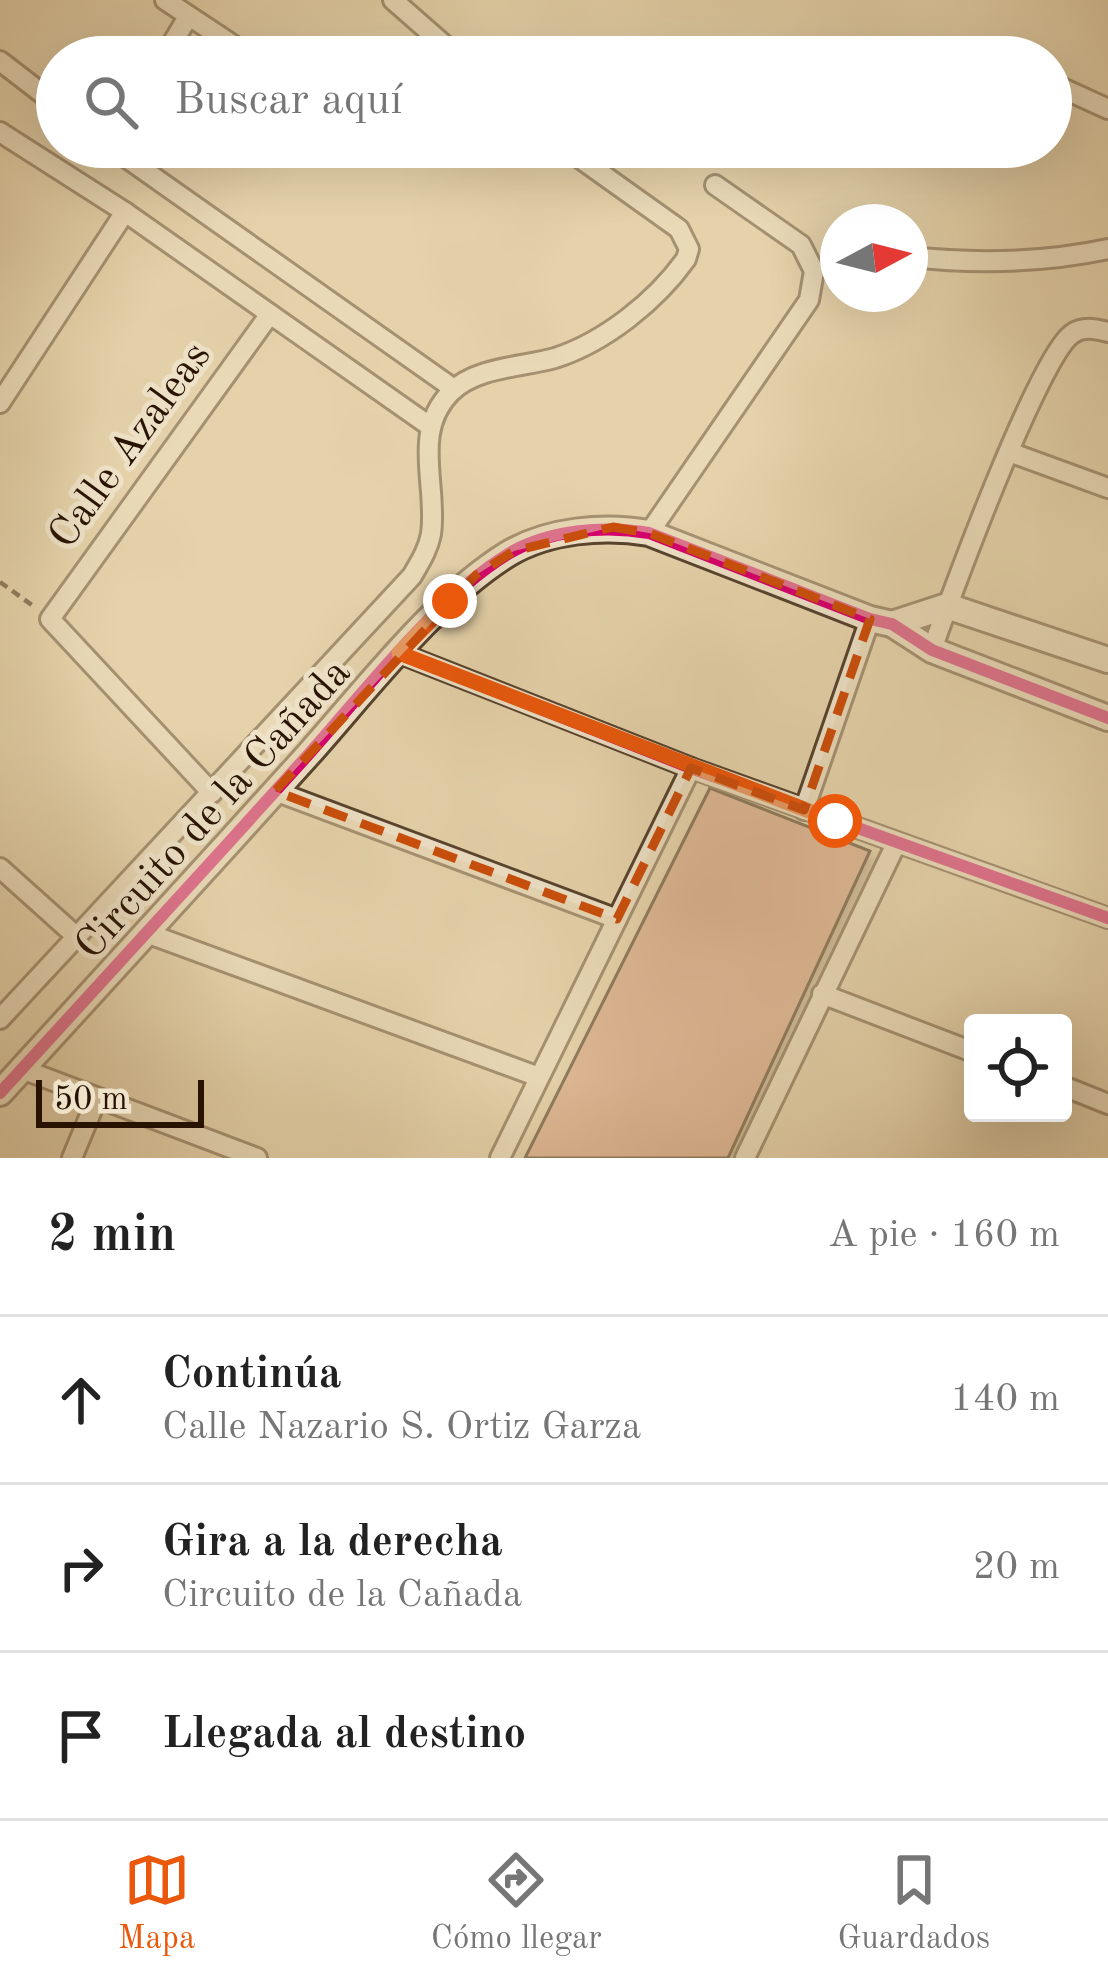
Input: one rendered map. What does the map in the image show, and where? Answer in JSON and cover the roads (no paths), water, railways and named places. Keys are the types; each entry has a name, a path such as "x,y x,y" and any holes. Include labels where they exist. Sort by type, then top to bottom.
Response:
{"street":[{"path":"165,0 218,36"},
{"path":"393,0 434,36"},
{"path":"177,36 188,17"},
{"path":"0,61 36,89"},
{"path":"1072,93 1108,109"},
{"path":"0,132 36,155"},
{"path":"56,168 431,427"},
{"path":"141,168 454,389 473,378 593,343 678,270 689,248 680,229 594,168"},
{"path":"650,533 809,300 814,271 801,245 715,185"},
{"path":"0,404 7,382 125,212"},
{"path":"928,259 970,264 1108,249"},
{"name":"Calle Azaleas","path":"212,793 50,619 269,314"},
{"path":"932,650 1010,452 1057,349 1070,334 1084,328 1106,331"},
{"name":"Circuito de la Cañada","path":"0,1019 412,576 431,534 427,451 431,427 454,389"},
{"path":"1010,452 1108,488"},
{"name":"Circuito de la Cañada","path":"0,1093 399,653 476,575 514,550 562,535 613,527 650,533 881,622 932,650 1108,718"},
{"path":"805,810 881,622 947,606 1108,660"},
{"path":"399,653 691,768 1108,918"},
{"path":"500,1158 691,768"},
{"path":"275,791 617,919"},
{"path":"753,1156 822,994 896,844"},
{"path":"0,868 77,938"},
{"path":"149,934 539,1077"},
{"path":"822,994 964,1049"},
{"path":"22,1069 257,1158"},
{"path":"1072,1090 1108,1104"},
{"path":"72,1158 97,1098"}]}
